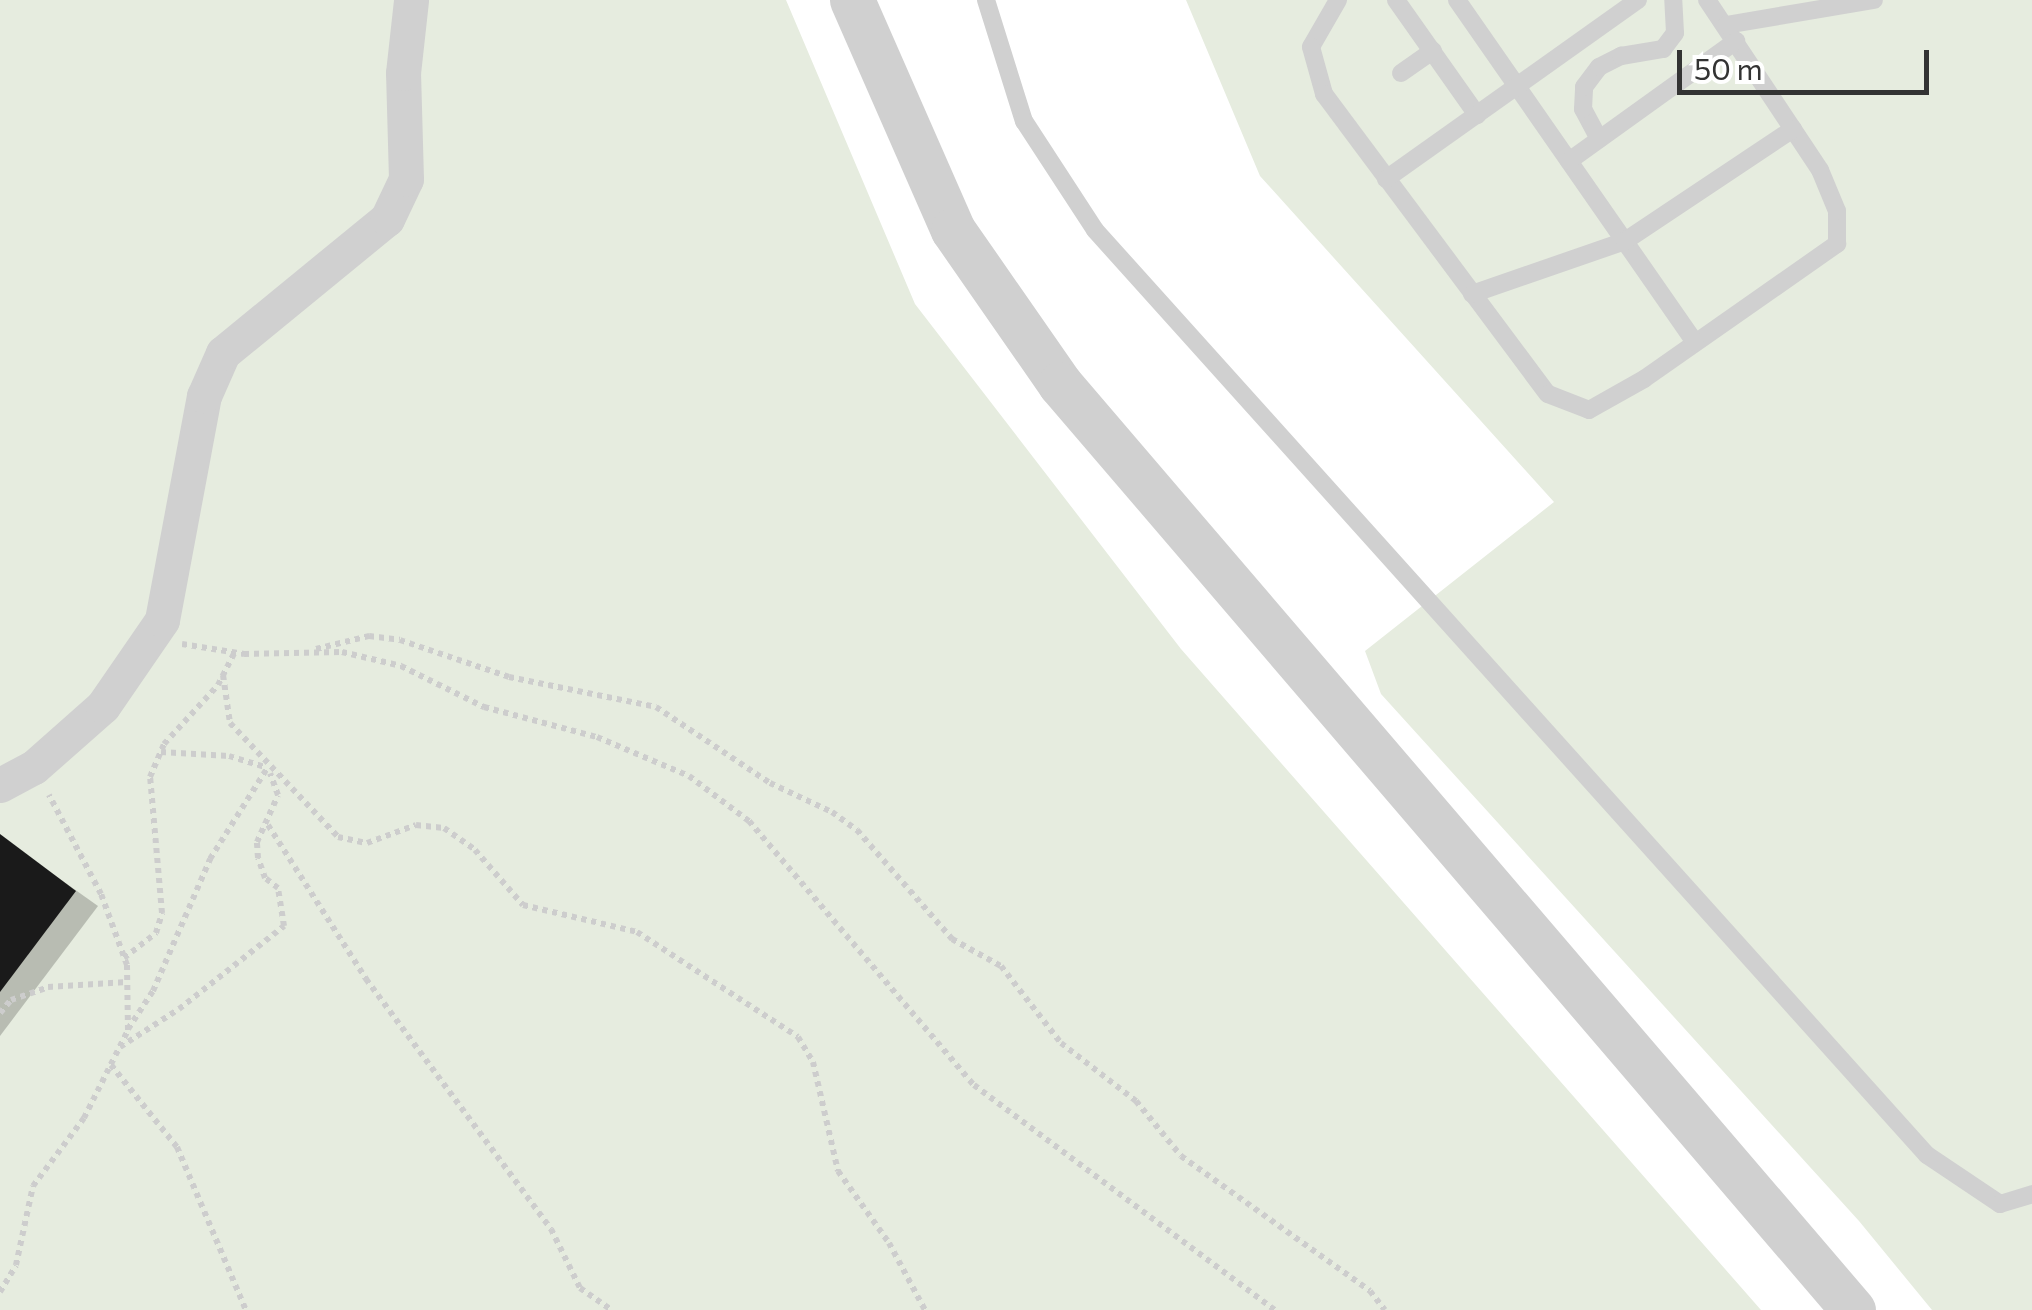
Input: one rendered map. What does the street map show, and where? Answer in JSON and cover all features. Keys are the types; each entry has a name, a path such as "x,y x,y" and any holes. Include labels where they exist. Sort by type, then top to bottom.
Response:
{"street":[{"path":"0,784 34,767 103,706 162,620 204,396 223,353 387,219 406,179 403,73 411,0"},
{"path":"852,0 954,230 1060,384 1853,1310"}],"lane":[{"path":"986,0 1024,121 1094,230 1927,1155 2000,1204 2032,1194"},
{"path":"1338,0 1311,47 1324,94 1548,394 1589,410 1696,343 1838,244 1838,211 1793,129 1708,0"},
{"path":"1396,0 1477,115"},
{"path":"1457,0 1696,343"},
{"path":"1598,140 1583,109 1584,87 1598,67 1621,56 1663,49 1675,33 1673,0"},
{"path":"1726,25 1874,0"},
{"path":"1386,179 1518,87 1629,2"},
{"path":"1569,160 1736,42"},
{"path":"1401,74 1432,52"},
{"path":"1472,294 1625,241 1793,129"}],"path":[{"path":"152,636 234,652 342,652 401,666 484,707 597,737 689,776 749,821 974,1085 1275,1310"},
{"path":"308,653 368,636 400,640 509,677 656,707 770,783 832,812 857,830 952,939 1001,966 1061,1042 1136,1101 1181,1156 1370,1291 1386,1310"},
{"path":"124,958 156,933 162,912 150,777 160,752 223,675 234,652"},
{"path":"223,675 230,722 338,838 366,842 416,825 444,828 474,850 523,905 637,932 798,1037 813,1062 838,1171 889,1243 925,1310"},
{"path":"160,752 228,756 268,767"},
{"path":"34,767 101,894 124,958 128,1030"},
{"path":"119,1047 284,926 278,888 265,878 258,858 257,842 268,825 278,794 268,767"},
{"path":"0,1292 16,1265 34,1186 84,1118 128,1030 153,991 210,860 268,767"},
{"path":"268,825 366,979 551,1229 580,1288 611,1310"},
{"path":"0,1012 11,1000 48,987 127,982"},
{"path":"111,1064 178,1147 246,1310"}],"shaded area":[{"path":"0,0 786,0 915,304 1181,649 1761,1310 0,1310"},
{"path":"1186,0 2032,0 2032,1310 1932,1310 1859,1221 1381,694 1365,651 1554,502 1260,176"}],"building":[{"path":"0,834 76,891 0,992"}]}
